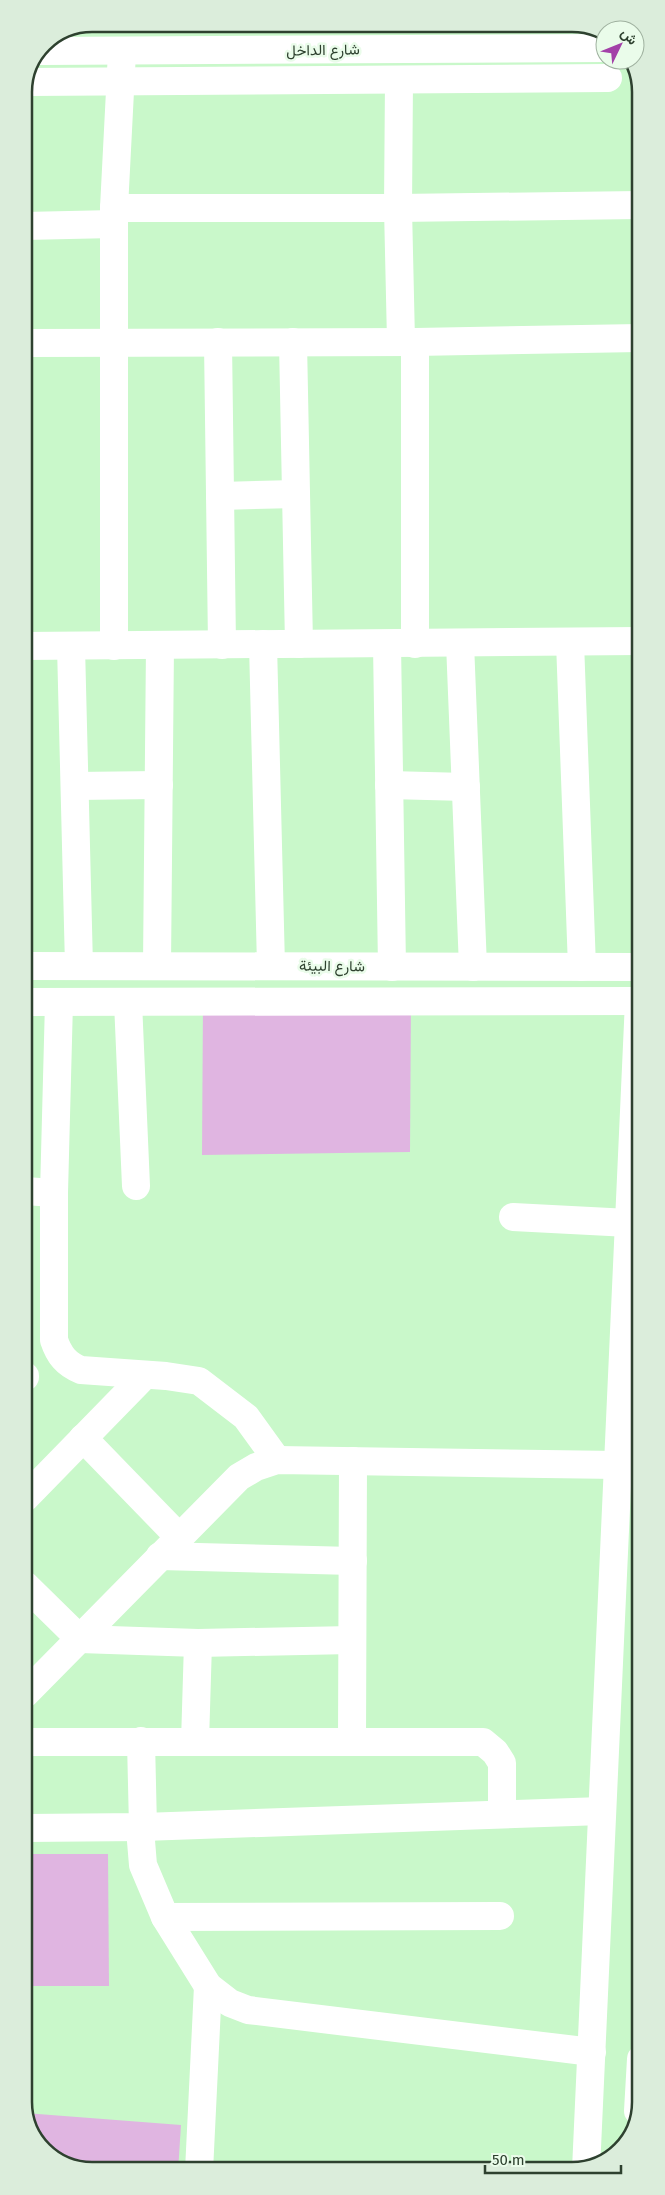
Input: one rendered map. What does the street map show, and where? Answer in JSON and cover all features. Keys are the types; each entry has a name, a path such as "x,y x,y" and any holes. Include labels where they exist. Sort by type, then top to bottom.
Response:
{"street":[{"name":"شارع الداخل","path":"49,51 595,48"},
{"path":"114,646 114,216 122,52"},
{"path":"34,82 608,78"},
{"path":"399,80 398,208 408,342 415,644"},
{"path":"32,225 114,216 398,208 632,205"},
{"path":"32,343 408,342 632,338"},
{"path":"218,342 222,644"},
{"path":"293,342 299,644"},
{"path":"220,496 296,494"},
{"path":"32,646 632,641"},
{"path":"570,642 582,967"},
{"path":"460,643 473,967"},
{"path":"263,644 271,966"},
{"path":"387,644 392,967"},
{"path":"158,966 160,645"},
{"path":"71,646 79,966"},
{"path":"74,786 159,784"},
{"path":"389,786 466,787"},
{"name":"شارع البيئة","path":"32,966 632,967"},
{"path":"32,1002 632,1001"},
{"path":"59,1002 54,1193 54,1340 57,1350 63,1359 81,1370 198,1381 246,1417 277,1460"},
{"path":"128,1002 136,1186"},
{"path":"586,2160 632,1162"},
{"path":"32,1192 54,1193"},
{"path":"513,1217 629,1223"},
{"path":"32,1491 145,1375"},
{"path":"83,1438 179,1537"},
{"path":"32,1687 238,1477 256,1467 277,1460 618,1465"},
{"path":"352,1742 353,1461"},
{"path":"160,1556 353,1561"},
{"path":"32,1592 80,1639 198,1643 352,1640"},
{"path":"195,1742 198,1643"},
{"path":"32,1742 483,1742 495,1752 502,1763 502,1814"},
{"path":"141,1742 143,1827 141,1841 143,1865 165,1917 208,1986 230,2003 248,2010 592,2052"},
{"path":"32,1828 143,1827 602,1811"},
{"path":"165,1917 500,1916"},
{"path":"199,2162 208,1986"}],"shaded area":[{"path":"203,1001 411,1001 410,1152 202,1155"},
{"path":"32,1854 108,1854 109,1986 32,1986"},
{"path":"34,2114 181,2125 179,2162 89,2162 70,2158 53,2148 41,2132"}]}
